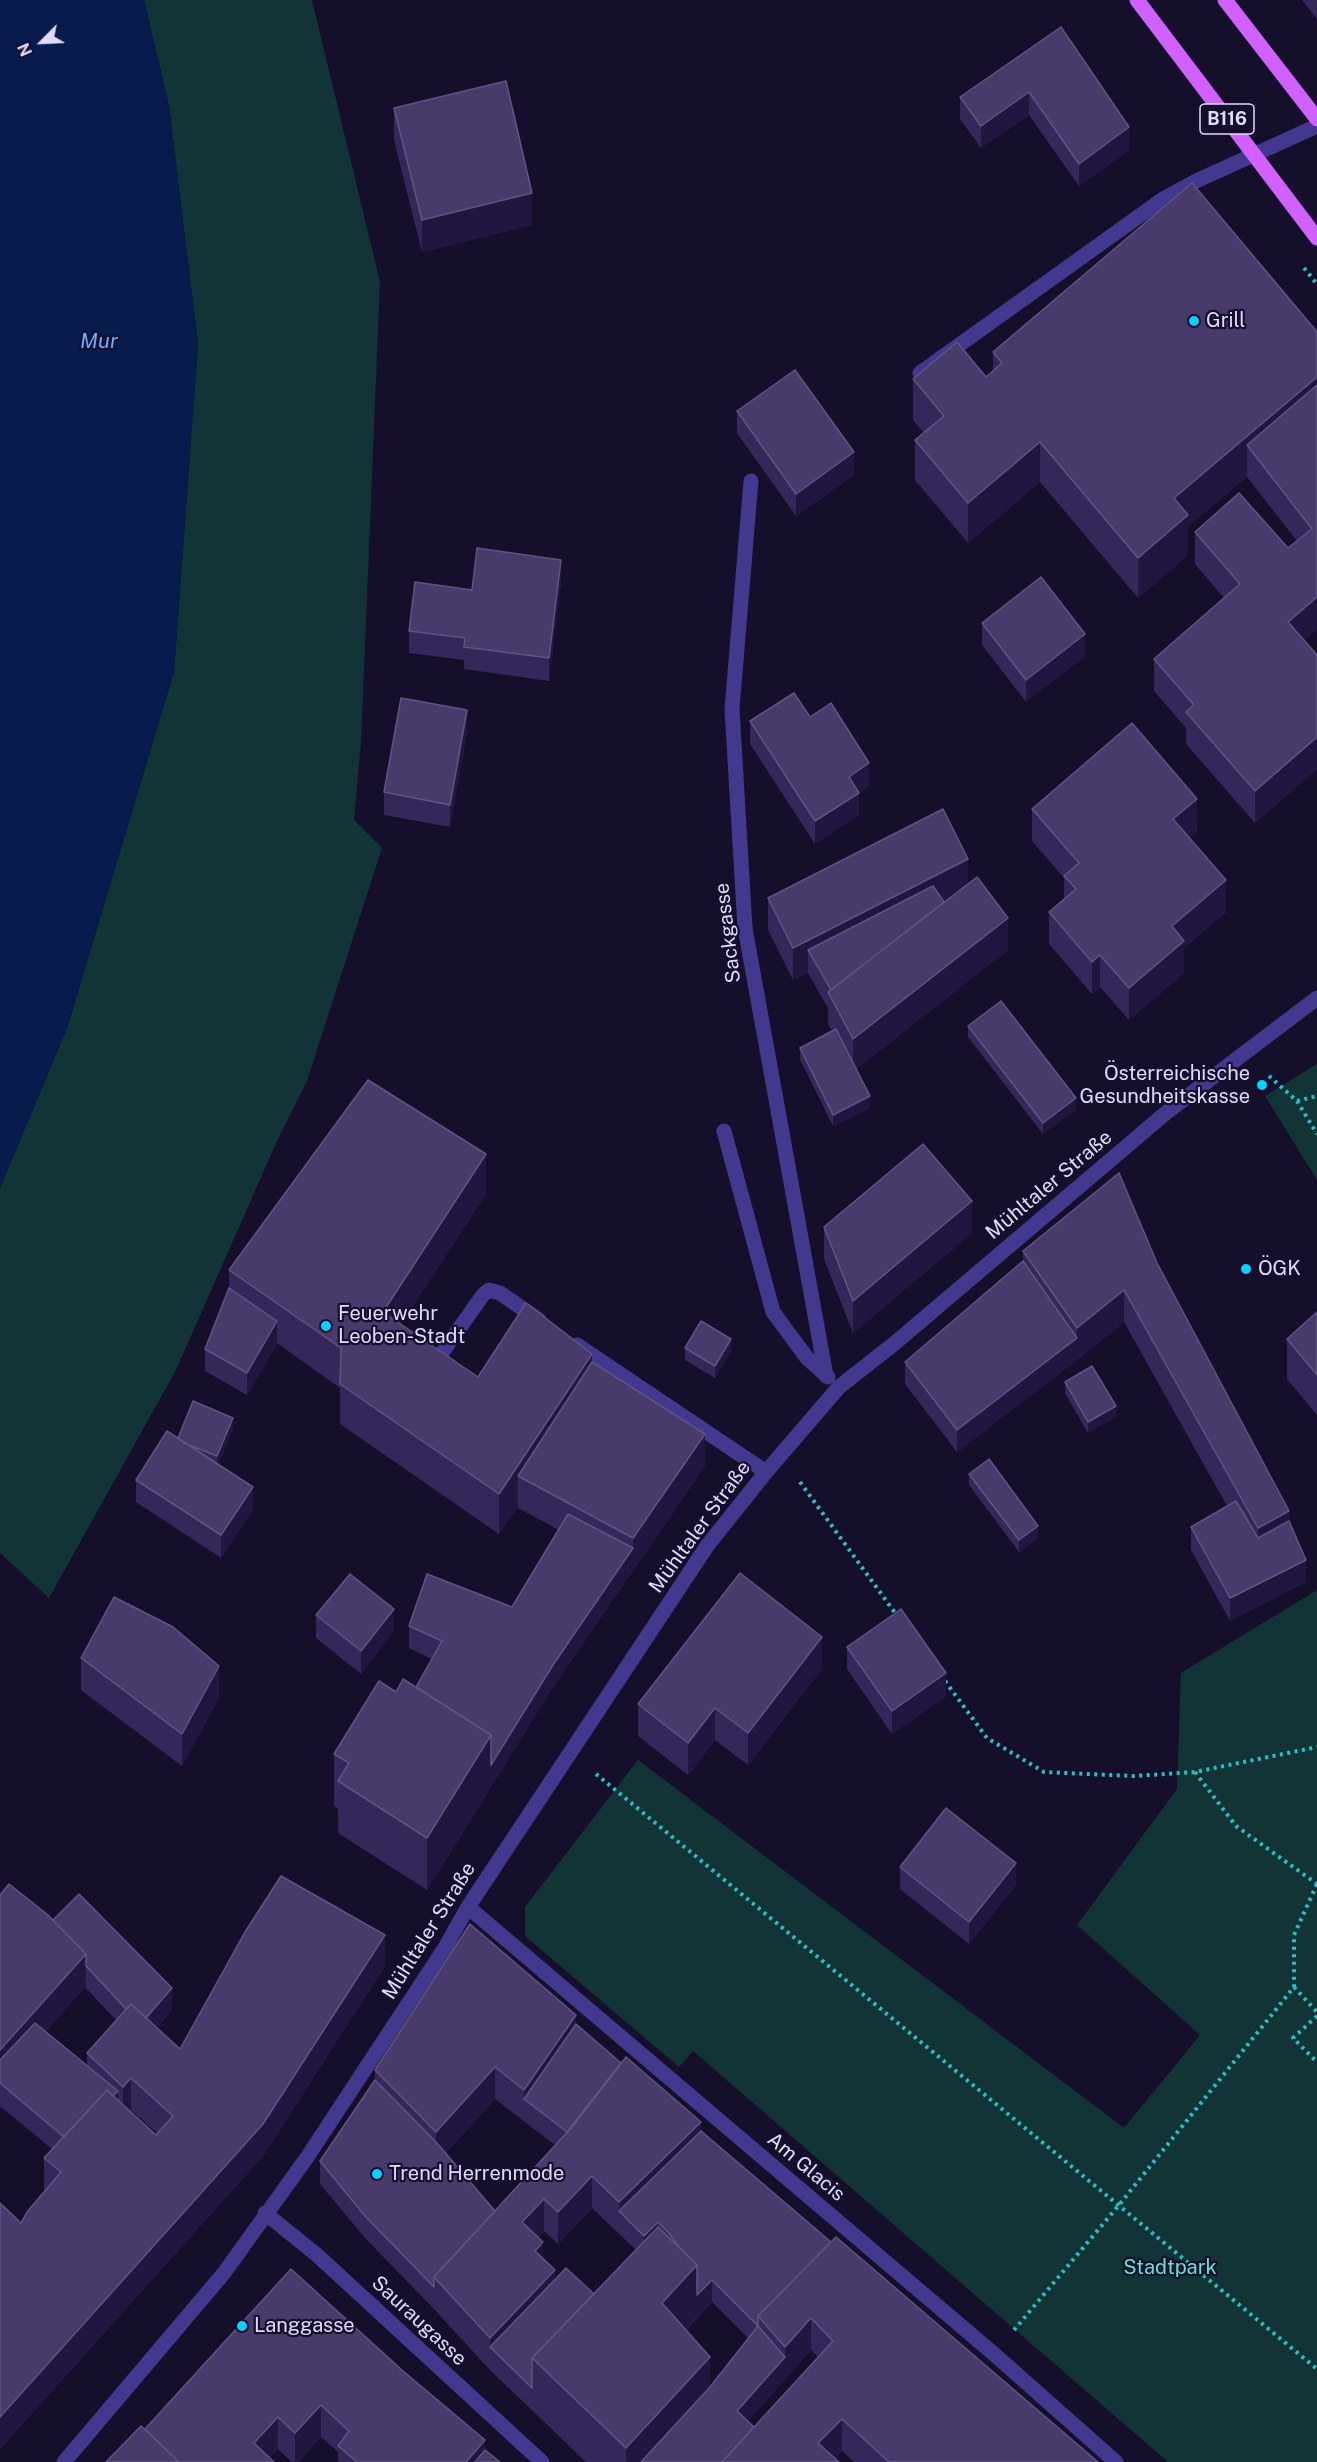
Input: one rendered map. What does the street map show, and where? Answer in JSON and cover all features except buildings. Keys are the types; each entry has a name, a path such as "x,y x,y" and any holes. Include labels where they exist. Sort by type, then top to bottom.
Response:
{"main road":[{"name":"B116","path":"1137,0 1317,238"},
{"path":"1225,0 1317,119"}],"street":[{"path":"920,374 1163,199 1190,184 1317,126"},
{"name":"Sackgasse","path":"751,481 732,709 745,928 826,1376"},
{"name":"Mühltaler Straße","path":"265,2213 321,2136 446,1946 468,1907 707,1545 839,1387 904,1336 1167,1112 1317,998"},
{"path":"724,1131 773,1312 807,1358 839,1387"},
{"path":"439,1357 483,1295 489,1290 500,1293 549,1326"},
{"path":"568,1339 766,1472"},
{"name":"Am Glacis","path":"468,1907 994,2354 1116,2462"},
{"path":"64,2462 224,2273 265,2213"},
{"name":"Sauraugasse","path":"265,2213 316,2255 542,2462"}],"path":[{"path":"1244,1054 1298,1101 1317,1134"},
{"path":"1298,1101 1317,1096"},
{"path":"781,1455 903,1624"},
{"path":"944,1680 987,1738 1044,1772 1133,1776 1195,1772 1317,1747"},
{"path":"571,1753 1317,2369"},
{"path":"994,2354 1119,2205 1294,1987 1294,1935 1317,1884 1236,1826 1195,1772"},
{"path":"1294,1987 1317,2014 1293,2038 1317,2062"}],"green space":[{"path":"144,0 312,0 380,282 361,742 354,820 382,848 307,1081 277,1141 176,1370 49,1598 0,1553 0,1188 67,1028 174,671 198,344 169,106"},
{"path":"1317,1064 1317,1180 1265,1096"},
{"name":"Stadtpark","path":"1317,1590 1317,2462 1168,2462 693,2051 679,2067 525,1936 525,1907 638,1760 1124,2128 1200,2035 1077,1925 1177,1789 1181,1673"}],"water":[{"name":"Mur","path":"0,0 144,0 169,106 198,344 174,672 67,1028 0,1188"}],"place":[{"name":"Grill","path":"1194,321"},
{"name":"Österreichische Gesundheitskasse","path":"1262,1085"},
{"name":"ÖGK","path":"1246,1269"},
{"name":"Feuerwehr Leoben-Stadt","path":"326,1326"},
{"name":"Trend Herrenmode","path":"377,2174"},
{"name":"Langgasse","path":"242,2326"}]}
